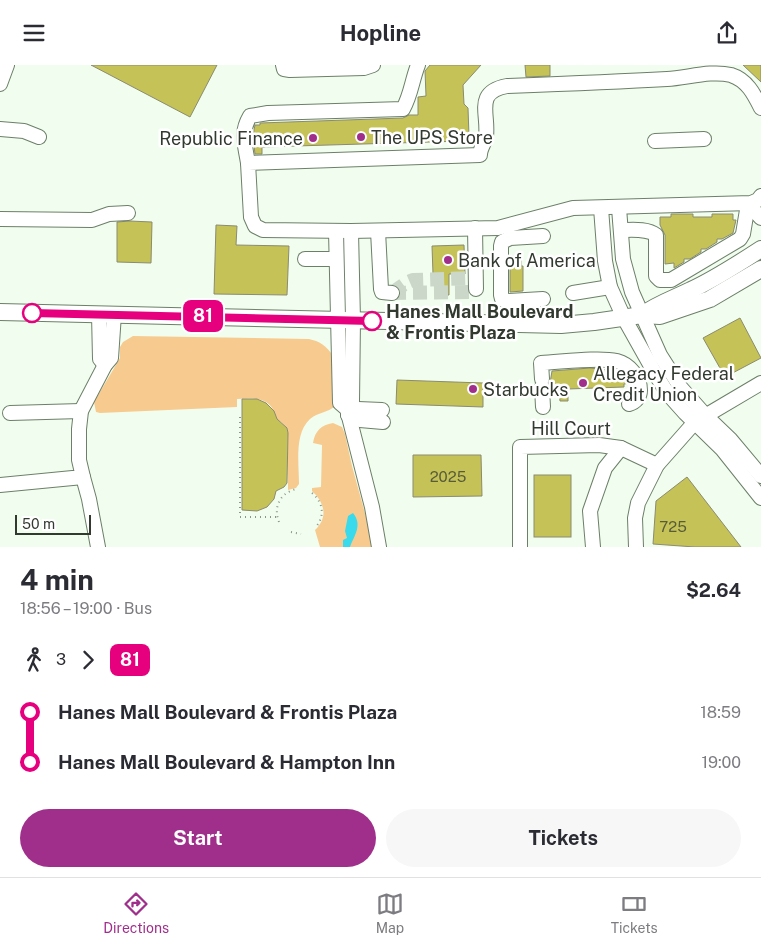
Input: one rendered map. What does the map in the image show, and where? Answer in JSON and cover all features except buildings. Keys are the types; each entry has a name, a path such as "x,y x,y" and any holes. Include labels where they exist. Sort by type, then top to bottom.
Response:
{"main road":[{"path":"642,315 658,304 725,273 761,249"},
{"path":"0,312 561,325 642,315 660,317 710,299 761,269"}],"street":[{"path":"0,84 7,65"},
{"path":"283,65 284,69 290,70 364,68 373,65"},
{"path":"418,65 412,79 409,98 403,109 250,115 243,136 248,163 251,217 255,226 262,231 498,228 565,209 748,204 756,202 761,196"},
{"path":"248,163 480,155 486,135 486,101 492,91 497,88 652,80 714,74 731,75 743,81 753,92 761,108"},
{"path":"0,129 24,131 39,137"},
{"path":"655,141 704,139"},
{"path":"748,204 761,218"},
{"path":"621,231 652,232 656,235 656,276 660,280 671,280 740,239 743,233 748,204"},
{"path":"601,208 605,261 610,287 624,318 664,388 685,413 700,419 730,439 761,476"},
{"path":"619,208 623,259 632,292 660,355 700,419 761,498"},
{"path":"0,219 92,220 109,215 128,213"},
{"path":"474,228 476,289"},
{"path":"336,231 336,259 346,320 352,402 347,412 372,507 379,547"},
{"path":"346,320 351,231"},
{"path":"378,231 380,289 382,292 392,293"},
{"path":"543,236 510,239 502,242 501,295 502,299 506,301 543,299"},
{"path":"306,259 336,259"},
{"path":"572,293 610,287"},
{"path":"98,547 79,460 79,429 81,411 105,365 111,358 106,314"},
{"path":"543,407 542,363 604,360 617,361 632,370 640,384 639,396 629,404"},
{"path":"636,547 635,518 638,503 657,465 700,419 761,383"},
{"path":"10,413 81,411"},
{"path":"347,412 360,420 383,416"},
{"name":"Hill Court","path":"520,547 520,447 599,445 621,447 657,465"},
{"path":"593,547 590,511 604,468 621,447"},
{"path":"0,485 83,477"}],"path":[{"path":"240,417 240,517 278,517"},
{"path":"279,522 278,503 288,492 296,489"},
{"path":"312,493 320,502 322,509 322,517 315,529"},
{"path":"291,532 301,534"}],"shaded area":[{"path":"133,336 309,339 319,343 331,352 333,356 335,406 313,417 305,425 299,441 299,484 296,488 288,490 288,429 281,422 277,421 272,407 268,403 258,399 237,399 237,407 96,412 94,402 120,358 120,347 123,342"},
{"path":"333,423 342,427 345,434 372,547 320,547 315,530 322,520 323,510 312,488 321,487 322,445 313,443 319,429"}],"water":[{"path":"353,513 356,517 357,530 350,547 343,547 343,540 347,538 345,531 348,516"}],"tunnel":[{"path":"392,293 413,280 476,278"},
{"path":"392,293 473,292 476,289"}],"bus line":[{"name":"81","path":"32,313 372,321"}],"place":[{"name":"The UPS Store","path":"361,137"},
{"name":"Republic Finance","path":"313,138"},
{"name":"Bank of America","path":"448,260"},
{"name":"Hanes Mall Boulevard & Frontis Plaza","path":"372,321"},
{"name":"Allegacy Federal Credit Union","path":"583,383"},
{"name":"Starbucks","path":"473,389"}]}
